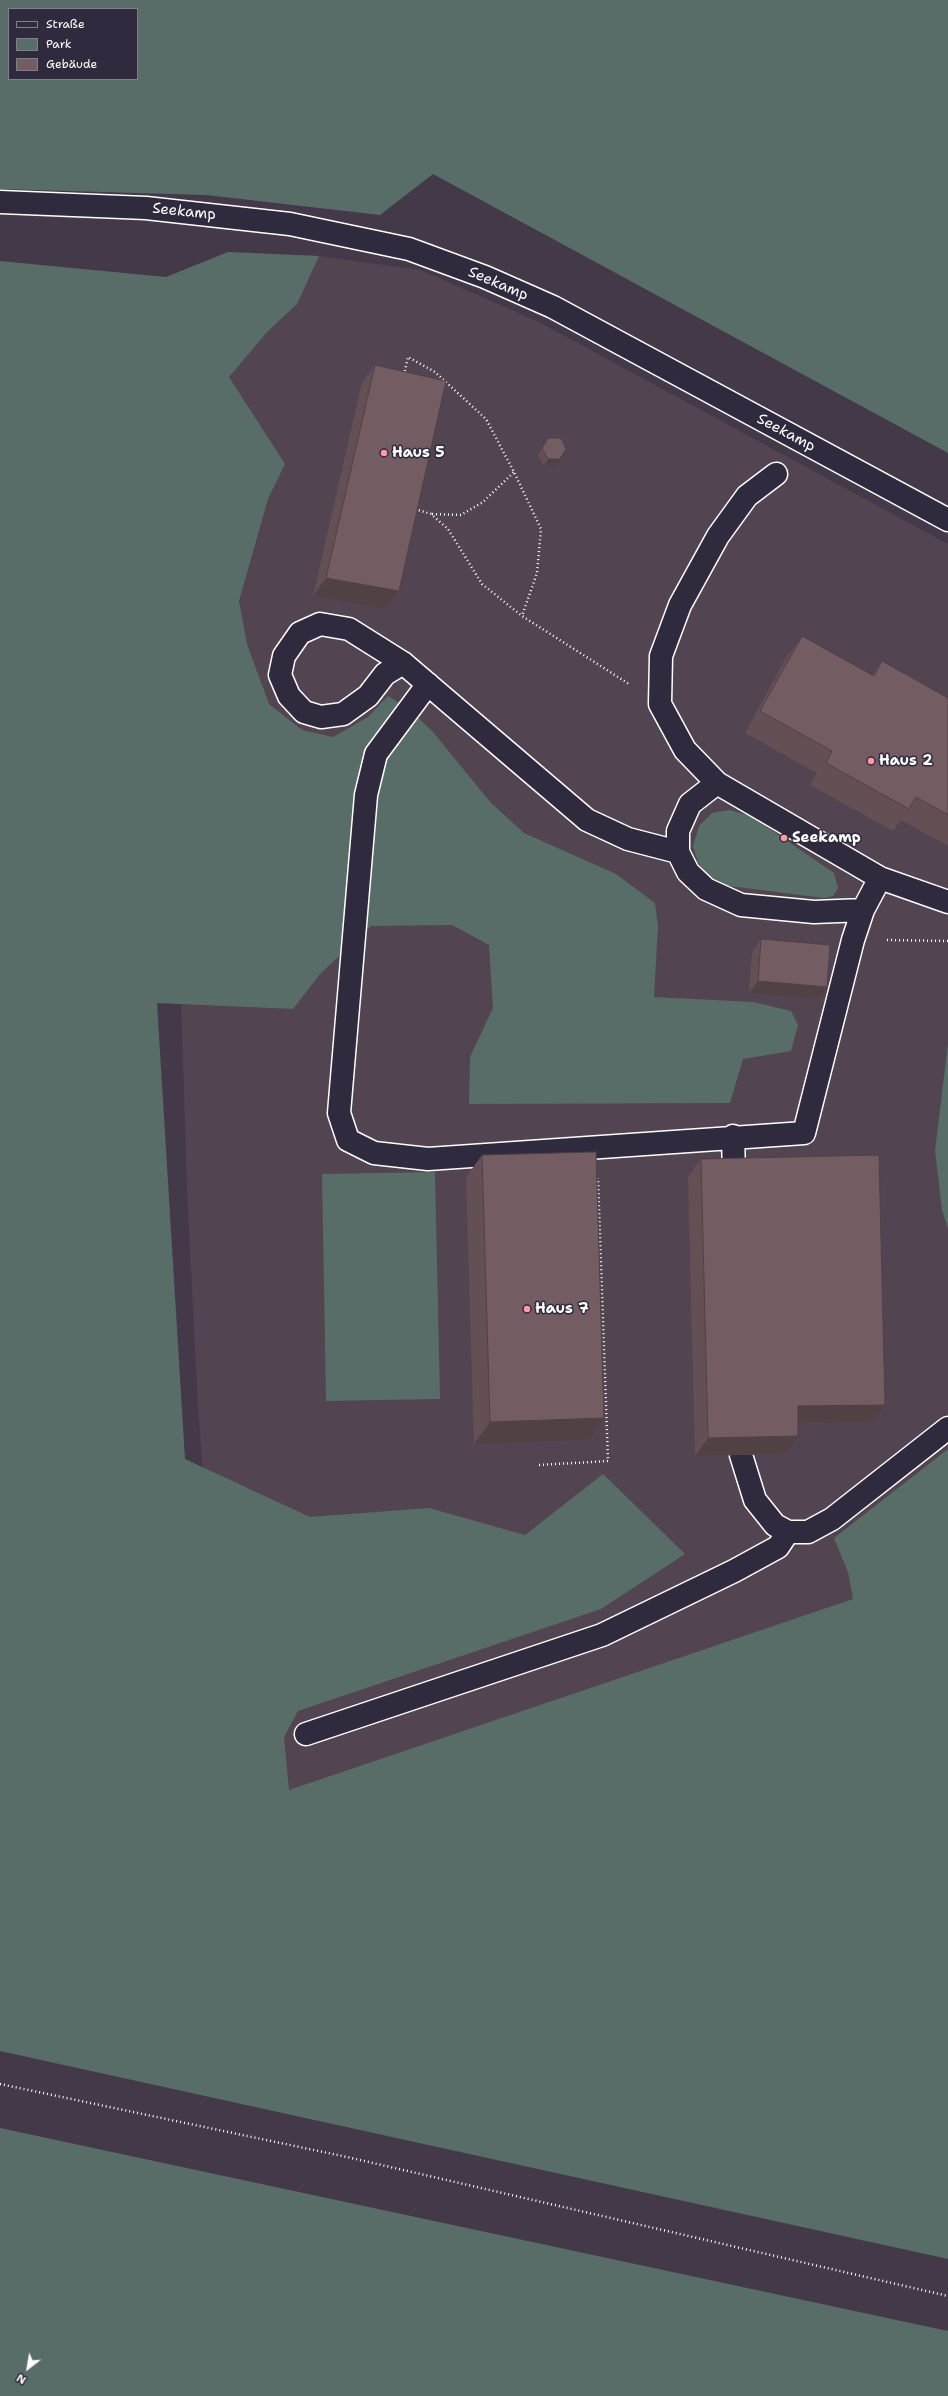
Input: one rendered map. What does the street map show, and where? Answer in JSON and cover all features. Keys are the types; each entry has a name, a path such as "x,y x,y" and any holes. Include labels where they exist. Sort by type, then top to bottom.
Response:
{"street":[{"name":"Seekamp","path":"0,202 146,208 290,224 409,249 484,277 553,307 948,520"},
{"path":"776,474 747,496 718,536 680,605 661,656 660,704 685,750 717,783 880,878 948,902"},
{"path":"403,663 385,674 368,696 343,714 321,717 304,712 289,696 280,675 284,656 300,633 320,624 349,629 403,663 587,820 628,840 678,852"},
{"path":"428,684 376,754 366,796 339,1113 348,1140 374,1153 428,1159 733,1136 804,1133 853,940 863,910 880,878"},
{"path":"717,783 690,804 678,831 678,852 688,872 706,889 741,905 814,912 863,910"},
{"path":"733,1136 734,1176"},
{"path":"741,1455 755,1500 775,1525 788,1532 808,1532 832,1519 948,1428"},
{"path":"306,1734 602,1635 772,1551 778,1547 788,1532"}],"path":[{"path":"404,377 408,357 435,372 486,419 514,472 541,529 537,573 522,616"},
{"path":"409,507 431,514 461,515 483,502 514,472"},
{"path":"431,514 448,529 482,584 522,616 660,704"},
{"path":"853,940 948,941"},
{"path":"539,1465 608,1461 597,1147"},
{"path":"0,2084 347,2157 948,2296"}],"shaded area":[{"path":"228,252 319,256 421,270 539,322 948,544 948,1567 289,1791 217,1642 198,1408 187,1191 181,996"}],"green space":[{"path":"0,0 948,0 948,453 433,174 380,215 206,195 0,189"},
{"path":"228,252 319,256 297,304 268,331 229,377 285,464 268,499 239,601 247,644 269,704 302,730 333,737 368,717 388,696 409,709 433,732 491,803 524,833 616,874 655,903 658,926 654,997 753,1002 791,1011 798,1025 791,1051 743,1059 730,1103 469,1104 470,1057 493,1008 489,945 452,925 371,926 320,974 293,1009 157,1003 185,1459 310,1517 429,1508 525,1535 603,1474 685,1554 601,1609 298,1711 284,1737 289,1790 853,1599 848,1572 834,1538 948,1449 948,2259 0,2051 0,261 166,277"},
{"path":"729,810 751,816 834,873 838,888 833,896 824,898 729,886 709,876 698,863 693,846 699,826 712,813"},
{"path":"948,1044 948,1229 942,1210 935,1150"},
{"path":"435,1172 440,1399 326,1401 322,1174"},
{"path":"0,2128 948,2331 948,2396 0,2396"}],"building":[{"name":"Haus 5","path":"375,365 446,381 399,591 326,578"},
{"path":"548,438 561,438 566,449 560,459 548,459 542,448"},
{"name":"Haus 2","path":"802,636 874,676 882,661 948,698 948,815 916,797 909,809 826,763 832,751 760,711"},
{"path":"761,939 830,945 827,987 758,981"},
{"name":"Haus 7","path":"596,1152 604,1418 490,1422 482,1155"},
{"path":"879,1155 885,1405 798,1406 798,1436 708,1438 701,1159"}],"place":[{"name":"Haus 5","path":"384,453"},
{"name":"Haus 2","path":"871,761"},
{"name":"Seekamp","path":"784,838"},
{"name":"Haus 7","path":"527,1309"}]}
